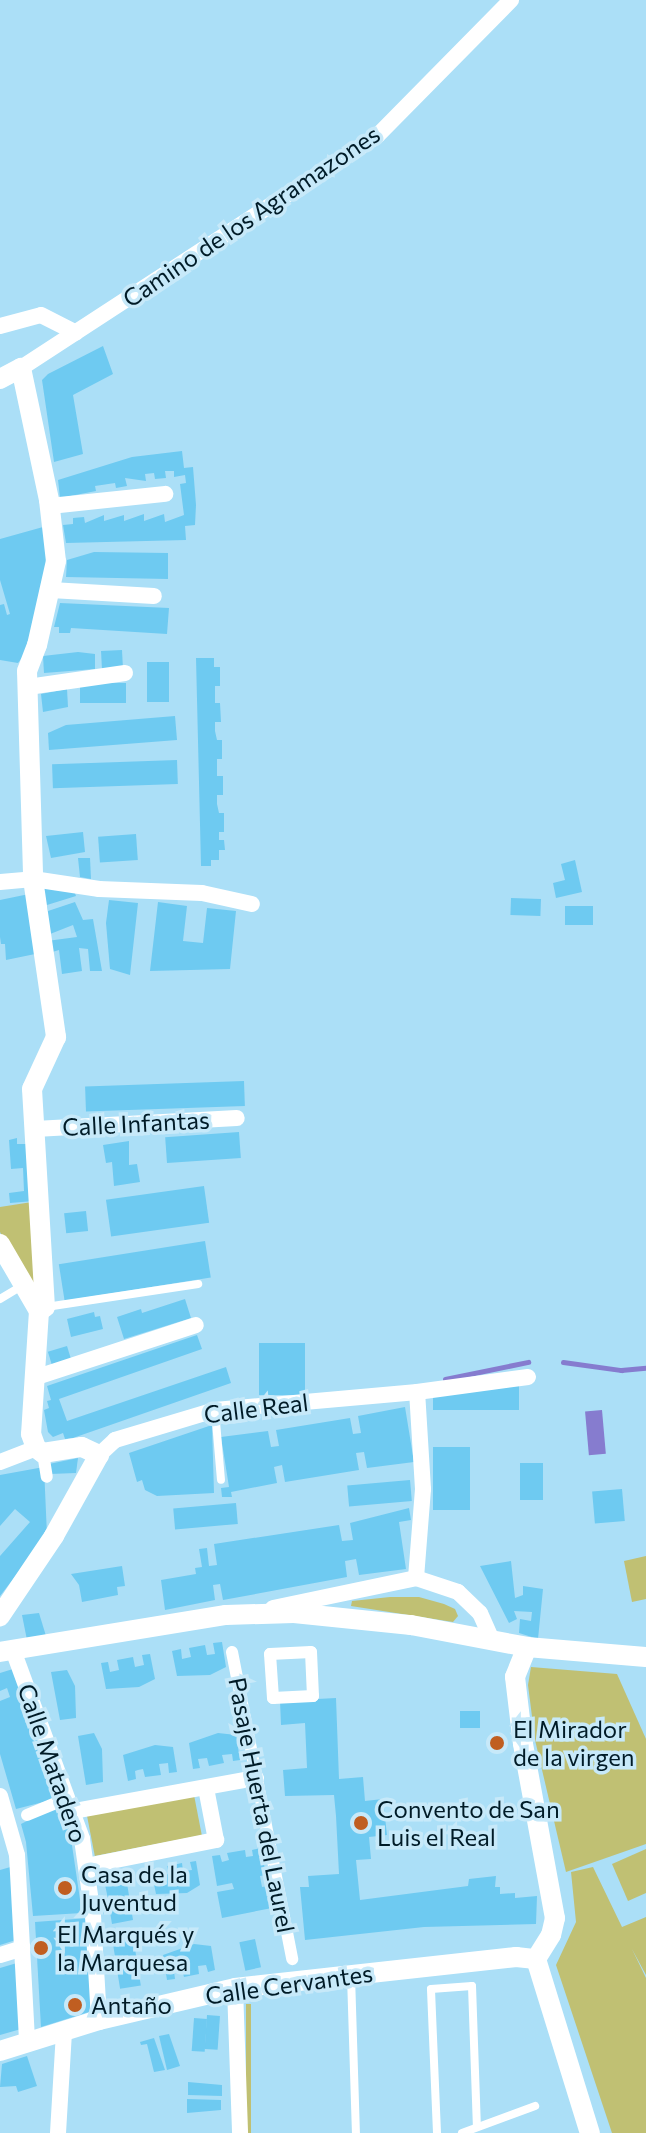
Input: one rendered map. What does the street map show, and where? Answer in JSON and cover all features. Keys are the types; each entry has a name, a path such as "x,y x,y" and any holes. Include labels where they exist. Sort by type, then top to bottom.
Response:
{"street":[{"name":"Camino de los Agramazones","path":"21,368 377,136 511,0"},
{"path":"0,326 41,315 82,329"},
{"path":"0,379 21,368"},
{"name":"Calle Infantas","path":"21,368 50,506 56,561 51,590 27,671 33,879 56,1037 32,1089 42,1309 31,1434 40,1450"},
{"path":"50,506 165,494"},
{"path":"51,590 154,596"},
{"path":"28,687 125,673"},
{"path":"0,882 33,879 99,889 202,893 252,904"},
{"name":"Calle Infantas","path":"35,1129 237,1118"},
{"path":"0,1244 22,1286 42,1309"},
{"path":"37,1377 196,1325"},
{"name":"Calle Real","path":"99,1455 115,1440 215,1410 417,1392 528,1377"},
{"path":"416,1578 423,1489 417,1392"},
{"path":"0,1462 40,1450 82,1447 99,1455 54,1536 0,1616"},
{"path":"40,1450 47,1477"},
{"path":"6,1651 241,1615 416,1578 458,1592 480,1613 492,1640"},
{"path":"241,1615 322,1616 411,1625 527,1647 646,1657"},
{"path":"527,1647 515,1677 523,1744 555,1918 551,1935 536,1959 590,2133"},
{"name":"Calle Matadero","path":"6,1651 71,1804 86,1866 93,1916 99,2020"},
{"name":"Pasaje Huerta del Laurel","path":"232,1652 292,1959"},
{"path":"311,1652 313,1696 273,1698 270,1654 311,1652"},
{"path":"27,1815 71,1804 206,1788 256,1778"},
{"path":"86,1866 216,1840 206,1788"},
{"path":"0,1796 17,1855 27,2042"},
{"path":"0,1860 17,1855"},
{"path":"0,1955 23,1948"},
{"name":"Calle Cervantes","path":"0,2051 99,2020 235,1988 516,1957 536,1959"},
{"path":"235,1988 240,2133"},
{"path":"58,2133 64,2031"}],"lane":[{"path":"42,1309 198,1284"},
{"path":"0,1299 22,1286"},
{"path":"215,1410 221,1480"},
{"path":"351,1975 356,2133"},
{"path":"437,2133 431,1989 472,1986 477,2127"},
{"path":"462,2133 535,2106"}],"shaded area":[{"path":"32,1202 35,1285 29,1288 0,1232 0,1207"},
{"path":"602,1410 606,1454 589,1455 585,1411"},
{"path":"646,1556 646,1599 632,1602 624,1561"},
{"path":"419,1597 455,1609 458,1616 453,1622 351,1606 352,1601"},
{"path":"531,1667 617,1674 646,1739 646,1844 566,1872 535,1740 528,1685"},
{"path":"194,1795 202,1835 95,1856 87,1816"},
{"path":"646,1849 646,1893 628,1901 612,1864"},
{"path":"593,1867 622,1927 646,1917 646,1975 632,1949 646,1978 646,2133 612,2133 556,1965 576,1922 571,1872"},
{"path":"246,2004 251,2004 251,2133 246,2133"}],"building":[{"path":"103,346 113,374 73,395 83,454 54,462 42,380"},
{"path":"182,451 184,468 193,467 196,505 195,525 185,526 186,540 66,543 63,525 73,524 73,518 84,517 85,523 104,515 104,521 124,515 124,521 144,514 144,521 164,514 165,522 184,515 180,484 186,483 185,475 174,477 174,471 165,471 166,478 155,479 154,473 145,474 146,481 125,478 127,486 116,488 115,483 95,486 96,491 60,498 58,480 132,457"},
{"path":"43,527 49,564 27,651 18,663 0,660 0,605 4,604 7,615 10,614 0,580 0,539"},
{"path":"94,552 168,553 168,579 66,577 67,560"},
{"path":"60,603 169,608 167,634 71,628 70,633 59,633 59,627 54,627"},
{"path":"122,650 123,670 102,671 101,651"},
{"path":"78,652 95,654 95,669 44,673 43,656"},
{"path":"196,658 214,658 214,667 220,667 220,686 215,686 215,703 220,703 221,722 215,722 215,731 217,740 222,740 222,759 217,759 217,776 223,776 223,795 217,795 217,804 219,813 224,813 224,832 219,832 219,840 224,840 225,850 219,850 219,860 211,860 211,866 201,866"},
{"path":"147,662 169,662 169,702 147,702"},
{"path":"80,683 126,683 126,703 80,703"},
{"path":"67,689 68,707 43,712 41,694"},
{"path":"175,716 177,740 49,750 48,733 66,725"},
{"path":"177,760 178,784 53,788 52,764"},
{"path":"83,832 85,852 51,858 46,836"},
{"path":"136,834 138,860 100,863 98,837"},
{"path":"78,858 90,858 91,879 80,877"},
{"path":"575,860 582,892 556,898 553,883 565,880 561,864"},
{"path":"72,885 76,896 47,905 48,911 75,902 83,920 93,919 102,971 90,971 88,949 79,948 82,971 62,974 59,950 49,953 47,941 77,937 73,925 45,936 37,888"},
{"path":"29,894 40,953 6,960 5,944 1,944 0,937 0,900"},
{"path":"511,898 541,899 540,916 510,915"},
{"path":"109,900 138,903 130,975 110,969 106,923"},
{"path":"158,902 187,906 183,941 203,943 207,908 236,911 230,969 150,971"},
{"path":"565,906 593,906 593,925 565,925"},
{"path":"244,1081 245,1106 86,1112 85,1087"},
{"path":"239,1132 241,1158 167,1163 165,1137"},
{"path":"17,1138 17,1144 31,1144 34,1201 10,1203 9,1193 24,1191 23,1168 11,1169 9,1140"},
{"path":"129,1141 129,1165 137,1164 140,1182 114,1186 112,1162 106,1163 103,1145"},
{"path":"204,1186 209,1223 111,1236 106,1200"},
{"path":"86,1211 88,1231 66,1233 64,1213"},
{"path":"205,1241 211,1278 65,1301 59,1264"},
{"path":"185,1299 191,1318 124,1339 117,1317 141,1309 142,1313"},
{"path":"94,1312 95,1317 100,1316 103,1329 71,1337 67,1319"},
{"path":"197,1335 202,1349 59,1399 67,1421 226,1367 231,1383 73,1438 65,1439 63,1433 53,1437 48,1432 44,1410 49,1408 47,1401 51,1400 47,1386"},
{"path":"259,1343 305,1343 305,1395 259,1395"},
{"path":"67,1346 72,1362 53,1368 48,1352"},
{"path":"433,1384 519,1384 519,1410 433,1410"},
{"path":"405,1407 414,1462 367,1468 364,1452 356,1453 359,1470 285,1482 282,1465 274,1467 277,1483 231,1492 232,1497 222,1497 221,1488 229,1487 221,1437 268,1431 271,1447 279,1446 276,1430 350,1418 353,1434 361,1433 358,1416"},
{"path":"212,1425 214,1493 157,1496 145,1490 142,1480 137,1482 129,1453"},
{"path":"433,1447 470,1447 470,1510 433,1510"},
{"path":"78,1458 76,1473 50,1474 49,1464"},
{"path":"520,1463 543,1463 543,1500 520,1500"},
{"path":"44,1467 47,1535 0,1596 0,1556 30,1522 15,1509 0,1526 0,1475"},
{"path":"410,1480 412,1501 349,1506 347,1485"},
{"path":"622,1489 625,1521 595,1523 592,1492"},
{"path":"236,1503 238,1524 175,1529 173,1508"},
{"path":"409,1508 411,1520 399,1522 406,1569 359,1575 356,1559 345,1561 347,1577 223,1600 220,1584 213,1585 215,1600 165,1610 161,1580 196,1574 195,1568 202,1567 199,1549 207,1548 209,1566 217,1565 214,1544 339,1525 342,1541 353,1540 350,1523"},
{"path":"511,1561 515,1598 523,1595 523,1586 543,1589 538,1639 519,1633 520,1619 531,1621 532,1612 514,1611 517,1619 509,1623 480,1566"},
{"path":"122,1566 125,1586 117,1587 118,1595 82,1602 79,1585 71,1574"},
{"path":"39,1613 46,1636 27,1640 22,1615"},
{"path":"222,1642 226,1667 210,1675 177,1676 172,1651 181,1649 182,1659 191,1657 189,1648 205,1645 207,1655 215,1654 213,1643"},
{"path":"150,1654 155,1679 139,1687 106,1689 101,1663 108,1662 110,1672 119,1670 117,1660 133,1657 135,1667 144,1665 142,1655"},
{"path":"13,1669 59,1798 16,1809 0,1754 0,1701 10,1697 7,1688 0,1691 0,1673"},
{"path":"67,1670 75,1686 76,1718 60,1720 51,1672"},
{"name":"Convento de San Luis el Real","path":"336,1698 339,1779 363,1777 365,1801 383,1799 387,1835 369,1837 371,1859 356,1860 360,1900 468,1886 469,1879 496,1876 495,1887 500,1887 500,1894 515,1893 515,1898 537,1896 536,1924 424,1927 305,1940 300,1887 309,1887 308,1876 339,1874 334,1795 285,1796 283,1770 307,1768 305,1723 281,1725 280,1701"},
{"path":"460,1711 480,1711 480,1728 460,1728"},
{"path":"94,1733 102,1749 103,1782 86,1785 78,1736"},
{"path":"218,1733 236,1735 240,1760 233,1761 232,1754 222,1755 224,1763 209,1766 207,1758 198,1759 200,1768 193,1769 189,1743"},
{"path":"155,1745 173,1747 177,1772 169,1773 168,1763 159,1764 161,1775 145,1777 143,1769 135,1771 136,1779 128,1781 123,1755"},
{"path":"61,1804 69,1825 82,1913 33,1916 26,1842 21,1824"},
{"path":"261,1848 266,1875 260,1876 262,1887 268,1886 272,1908 222,1918 217,1892 234,1889 232,1883 217,1886 212,1856 220,1855 222,1862 229,1860 227,1853 245,1850 246,1857 253,1856 252,1850"},
{"path":"196,1861 200,1885 187,1893 156,1894 151,1869 158,1868 160,1876 169,1874 167,1866 182,1863 183,1871 192,1870 190,1862"},
{"path":"14,1866 19,1939 0,1945 0,1870"},
{"path":"125,1871 133,1920 112,1924 110,1912 102,1914 100,1900 108,1899 103,1875"},
{"path":"89,1918 93,1989 89,2012 41,2027 35,1922"},
{"path":"133,1936 141,1985 120,1989 112,1939"},
{"path":"255,1939 261,1967 245,1971 239,1942"},
{"path":"194,1944 211,1946 215,1970 208,1972 206,1965 198,1966 199,1974 184,1977 182,1969 174,1971 175,1979 167,1980 163,1955"},
{"path":"17,1963 21,2029 0,2035 0,1968"},
{"path":"207,2015 220,2016 218,2050 205,2049"},
{"path":"194,2018 207,2019 205,2052 192,2051"},
{"path":"169,2034 180,2066 167,2070 159,2036"},
{"path":"154,2038 165,2070 154,2072 147,2044 141,2045 140,2042"},
{"path":"27,2056 37,2086 18,2092 16,2086 0,2087 2,2064"},
{"path":"188,2082 222,2085 222,2096 188,2095"},
{"path":"187,2099 221,2100 221,2110 187,2113"}],"waterway":[{"path":"445,1379 528,1362"},
{"path":"563,1362 621,1370 646,1368"}],"place":[{"name":"El Mirador de la virgen","path":"497,1743"},
{"name":"Convento de San Luis el Real","path":"361,1823"},
{"name":"Casa de la Juventud","path":"65,1888"},
{"name":"El Marqués y la Marquesa","path":"41,1948"},
{"name":"Antaño","path":"75,2005"}]}
